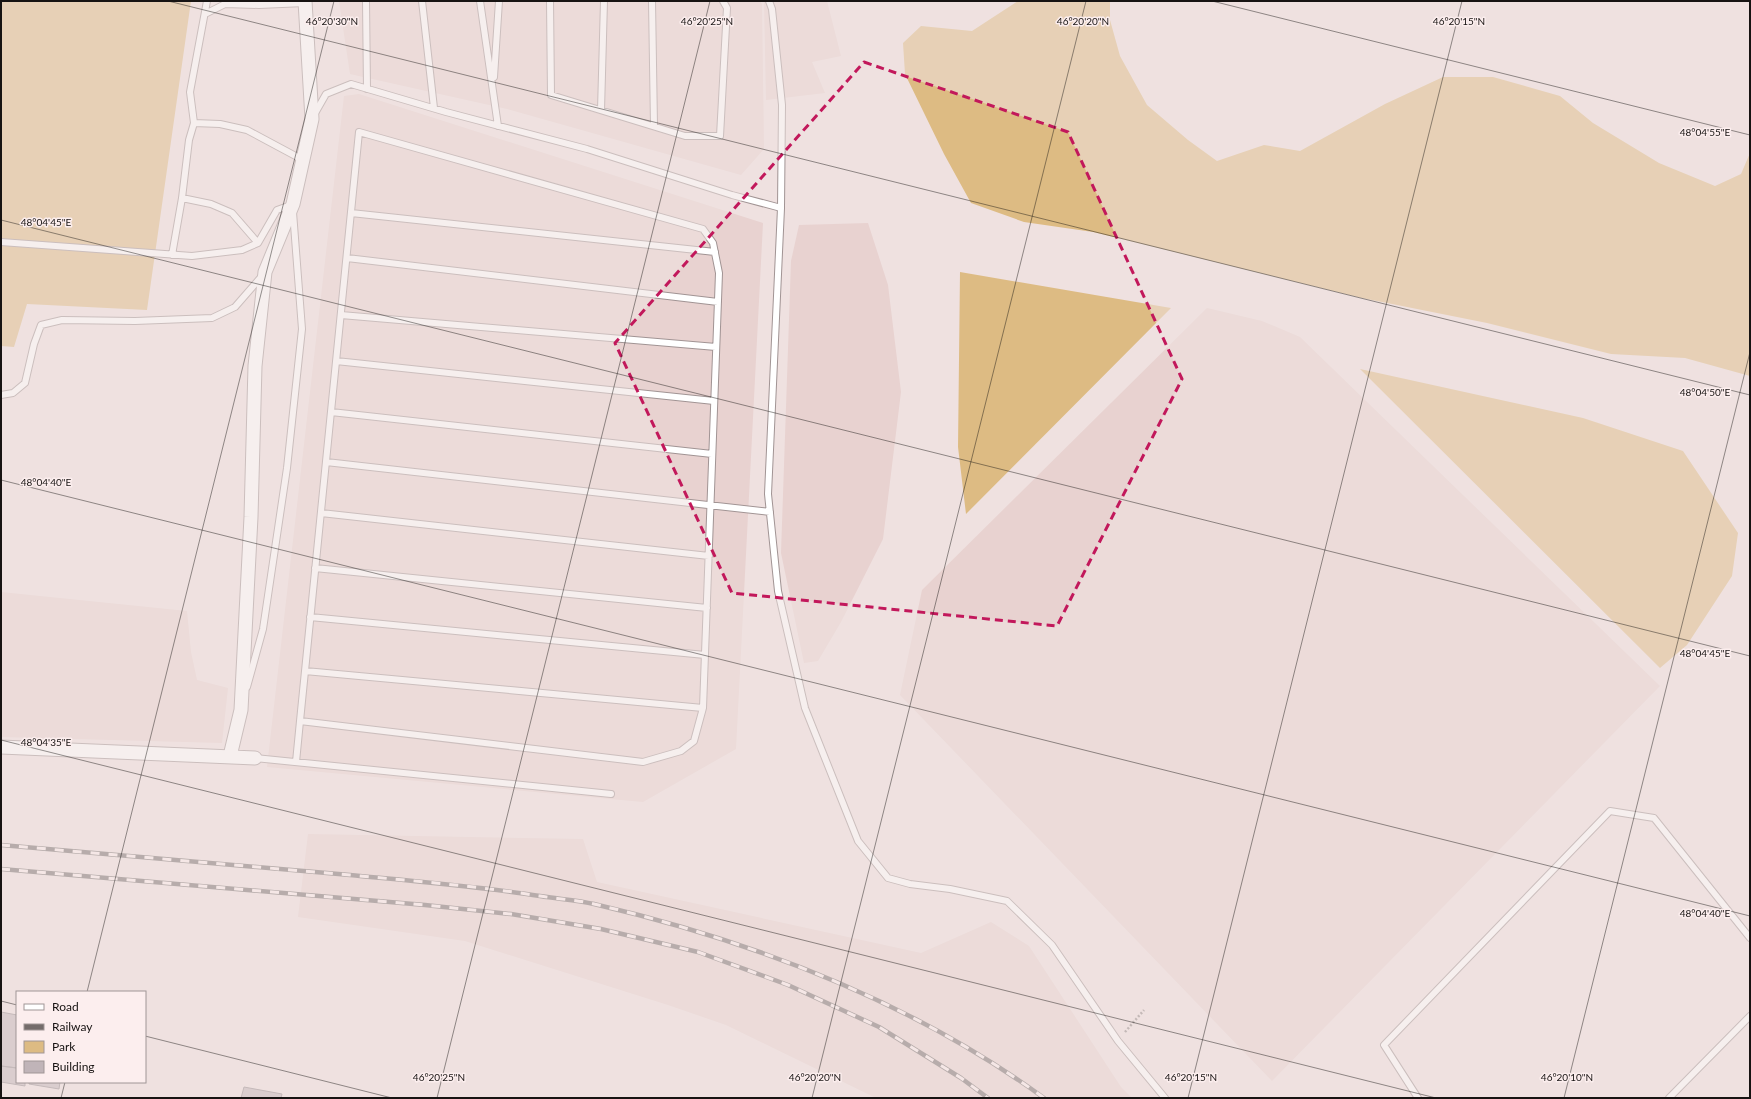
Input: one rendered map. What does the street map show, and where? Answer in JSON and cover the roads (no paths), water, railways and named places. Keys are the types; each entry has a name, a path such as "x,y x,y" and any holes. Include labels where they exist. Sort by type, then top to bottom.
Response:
{"street":[{"path":"230,756 241,710 251,518 255,366 265,272 293,204 312,119 305,2"},
{"path":"1,747 255,758"}],"lane":[{"path":"172,255 182,198 188,140 194,123 190,92 207,1"},
{"path":"366,1 367,89"},
{"path":"422,1 434,108"},
{"path":"480,1 498,126"},
{"path":"493,90 499,1"},
{"path":"550,1 551,95 685,136 720,136 727,8 723,1"},
{"path":"601,110 604,1"},
{"path":"652,1 654,126"},
{"path":"769,1 772,9 782,105 781,208 768,494 778,591 805,708 858,841 888,878 910,884 950,889 1007,901 1052,945 1118,1041 1165,1098"},
{"path":"205,14 225,4 259,5 305,2"},
{"path":"312,119 326,94 351,84 498,126 587,149 732,195 781,208"},
{"path":"194,123 220,124 247,130 303,160"},
{"path":"296,762 310,617 347,258 359,132 703,228 713,243 719,273 703,708 694,740 681,751 643,762 300,721"},
{"path":"182,198 211,204 232,213 258,243"},
{"path":"1,242 192,256 242,250 258,243 277,210 293,204 302,329 287,468 263,629 241,710"},
{"path":"351,213 715,252"},
{"path":"347,258 718,302"},
{"path":"1,395 13,393 25,383 34,344 41,325 62,320 135,321 212,318 235,307 265,272"},
{"path":"341,315 716,347"},
{"path":"336,361 714,401"},
{"path":"331,412 712,454"},
{"path":"326,462 770,512"},
{"path":"321,513 709,556"},
{"path":"315,568 707,608"},
{"path":"310,617 705,655"},
{"path":"305,671 703,708"},
{"path":"255,758 611,794"},
{"path":"1418,1098 1384,1045 1610,811 1654,818 1750,938"},
{"path":"1669,1098 1750,1016"}],"railway":[{"path":"1,845 445,884 516,892 594,904 713,936 771,956 829,979 886,1004 940,1032 993,1064 1044,1098"},
{"path":"1,869 425,905 511,914 601,929 698,952 788,985 879,1027 961,1078 988,1098"}]}
